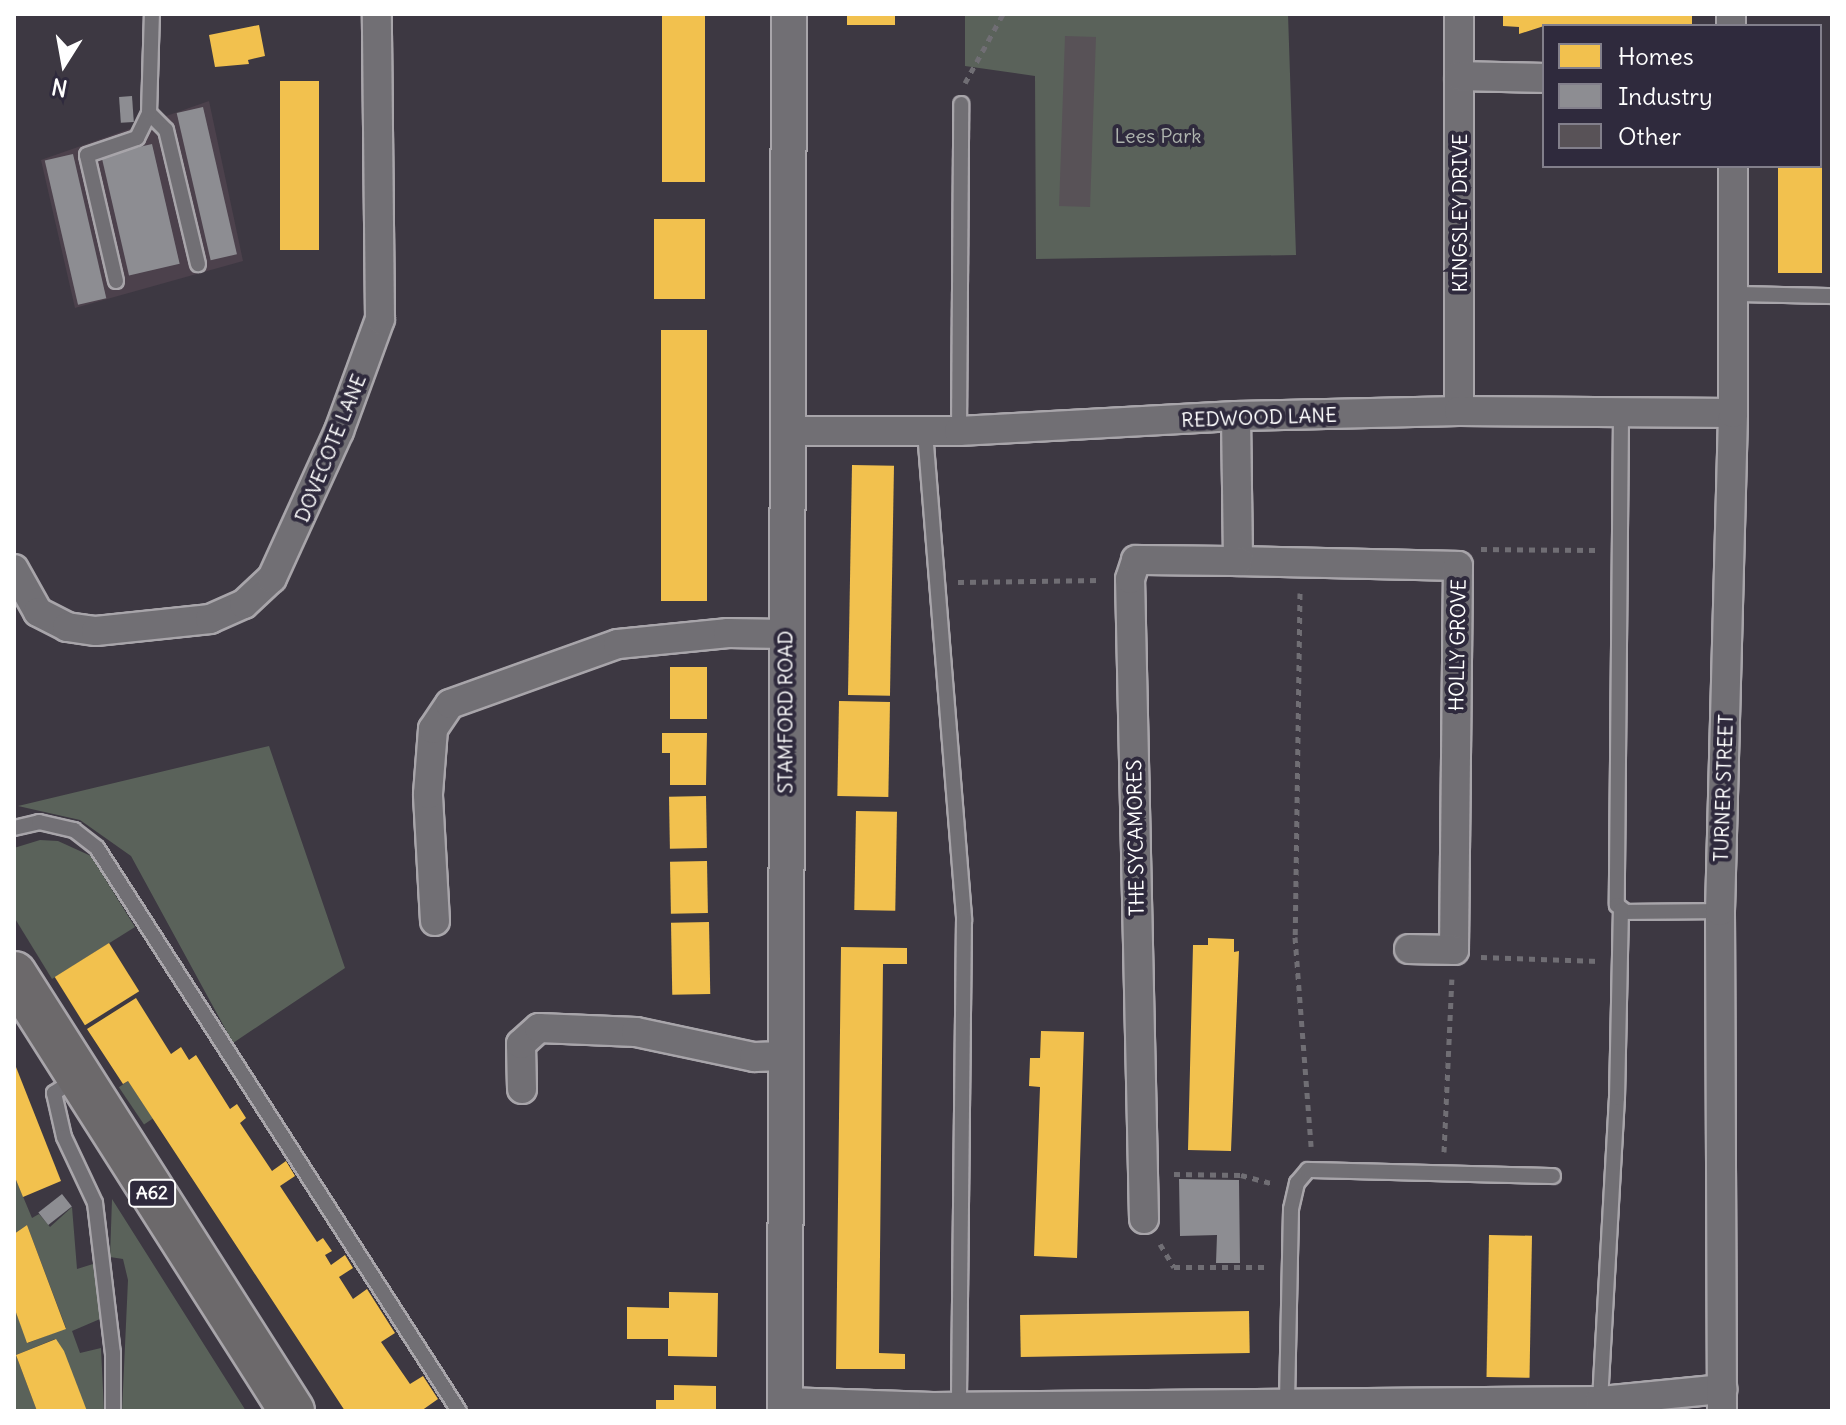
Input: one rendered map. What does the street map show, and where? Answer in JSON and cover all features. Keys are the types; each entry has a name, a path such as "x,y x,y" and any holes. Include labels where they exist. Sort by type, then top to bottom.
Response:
{"main road":[{"name":"A62","path":"14,974 292,1411"}],"street":[{"name":"DOVECOTE LANE","path":"14,569 38,612 67,627 96,631 210,619 244,604 272,578 339,431 380,319 377,14"},
{"name":"STAMFORD ROAD","path":"785,1407 784,634 789,14"},
{"name":"KINGSLEY DRIVE","path":"1459,14 1459,411"},
{"path":"1459,76 1542,78"},
{"name":"TURNER STREET","path":"1722,1400 1720,911 1733,413 1733,168"},
{"name":"REDWOOD LANE","path":"786,431 959,431 1236,416 1459,411 1621,416 1733,413"},
{"path":"1130,579 1136,560 1238,561 1236,416"},
{"name":"HOLLY GROVE","path":"1238,561 1458,566 1454,953"},
{"name":"THE SYCAMORES","path":"1130,579 1144,1219"},
{"path":"435,921 428,794 433,729 450,704 618,644 728,633 784,634"},
{"path":"1409,949 1454,953"},
{"path":"522,1089 521,1044 539,1028 636,1032 754,1057 785,1056"},
{"path":"785,1407 1402,1407 1722,1400"}],"lane":[{"path":"116,281 87,155 137,138 149,113 152,14"},
{"path":"959,431 961,104"},
{"path":"149,113 166,130 198,264"},
{"path":"1735,294 1832,296"},
{"path":"1600,1401 1620,962 1621,910 1617,905 1621,416"},
{"path":"925,432 964,919 942,1407"},
{"path":"14,828 39,822 74,830 97,848 459,1411"},
{"path":"1621,910 1720,911"},
{"path":"78,1078 54,1093 64,1137 95,1203 113,1353 113,1411"},
{"path":"1287,1406 1294,1190 1315,1167 1553,1176"}],"path":[{"path":"961,104 975,60 1003,14"},
{"path":"1458,566 1477,549 1620,550"},
{"path":"1300,563 1295,937 1315,1167"},
{"path":"937,584 1130,579"},
{"path":"1444,1171 1454,953 1620,962"},
{"path":"1141,1173 1241,1175 1294,1190"},
{"path":"1144,1219 1174,1267 1291,1267"}],"shaded area":[{"path":"209,101 243,261 75,308 41,160"}],"green space":[{"name":"Lees Park","path":"965,14 1288,14 1296,255 1036,259 1035,76 965,66"},
{"path":"269,746 345,968 233,1043 131,856 80,820 18,806"},
{"path":"40,840 58,841 91,856 135,927 52,979 14,917 14,848"},
{"path":"128,1081 153,1118 144,1124 119,1087"},
{"path":"14,1175 32,1218 39,1214 50,1227 72,1207 77,1269 93,1264 100,1319 72,1331 80,1353 101,1348 104,1411 87,1411 55,1339 16,1355 37,1411 14,1411 14,1307 28,1343 66,1328 27,1225 14,1234"},
{"path":"112,1199 246,1411 122,1411 128,1280 123,1259 110,1257"}],"building: Homes":[{"path":"662,14 705,14 705,182 662,182"},
{"path":"847,14 895,14 895,25 847,25"},
{"path":"1503,14 1692,14 1692,24 1542,24 1542,27 1519,34 1519,27 1503,26"},
{"path":"259,25 265,56 248,60 249,64 215,67 209,35"},
{"path":"280,81 319,81 319,250 280,250"},
{"path":"1778,168 1822,168 1822,273 1778,273"},
{"path":"654,219 705,219 705,299 654,299"},
{"path":"661,330 707,330 707,601 661,601"},
{"path":"852,465 894,466 890,696 848,695"},
{"path":"670,667 707,667 707,719 670,719"},
{"path":"839,701 890,702 888,797 837,796"},
{"path":"662,733 707,733 706,785 670,785 670,753 662,753"},
{"path":"706,796 707,848 670,849 669,797"},
{"path":"856,811 897,812 895,911 854,910"},
{"path":"707,861 708,913 671,914 670,862"},
{"path":"709,922 710,994 672,995 671,923"},
{"path":"1208,938 1234,939 1234,952 1239,951 1231,1151 1188,1150 1193,945 1208,945"},
{"path":"109,943 139,991 85,1025 55,977"},
{"path":"841,947 907,948 907,964 883,964 879,1353 905,1354 905,1369 836,1369"},
{"path":"136,998 171,1054 181,1047 189,1060 196,1055 230,1109 237,1104 246,1118 240,1123 272,1171 286,1161 295,1176 280,1186 317,1242 323,1238 332,1251 325,1255 331,1265 345,1255 353,1268 339,1277 353,1299 367,1289 395,1333 381,1342 410,1384 423,1376 438,1399 421,1411 345,1411 128,1081 123,1084 87,1029"},
{"path":"1041,1031 1084,1032 1077,1258 1034,1256 1040,1087 1029,1086 1030,1058 1040,1058"},
{"path":"14,1062 61,1181 23,1197 14,1175"},
{"path":"27,1225 66,1329 27,1343 14,1307 14,1234"},
{"path":"1489,1235 1532,1236 1530,1378 1487,1377"},
{"path":"669,1292 718,1293 717,1357 668,1356 668,1339 627,1339 627,1307 669,1308"},
{"path":"1249,1311 1250,1353 1021,1357 1020,1315"},
{"path":"56,1339 64,1351 87,1411 37,1411 16,1355"},
{"path":"674,1385 716,1386 716,1411 656,1411 656,1400 674,1400"}],"building: Industry":[{"path":"132,96 134,122 121,123 119,97"},
{"path":"203,107 237,254 211,260 177,113"},
{"path":"152,144 180,264 129,276 101,156"},
{"path":"73,154 106,298 78,305 45,161"},
{"path":"1179,1179 1239,1180 1240,1263 1216,1263 1217,1235 1180,1236"},
{"path":"62,1194 72,1207 48,1225 38,1212"}],"building: Other":[{"path":"1065,36 1096,37 1090,207 1059,206"}]}
